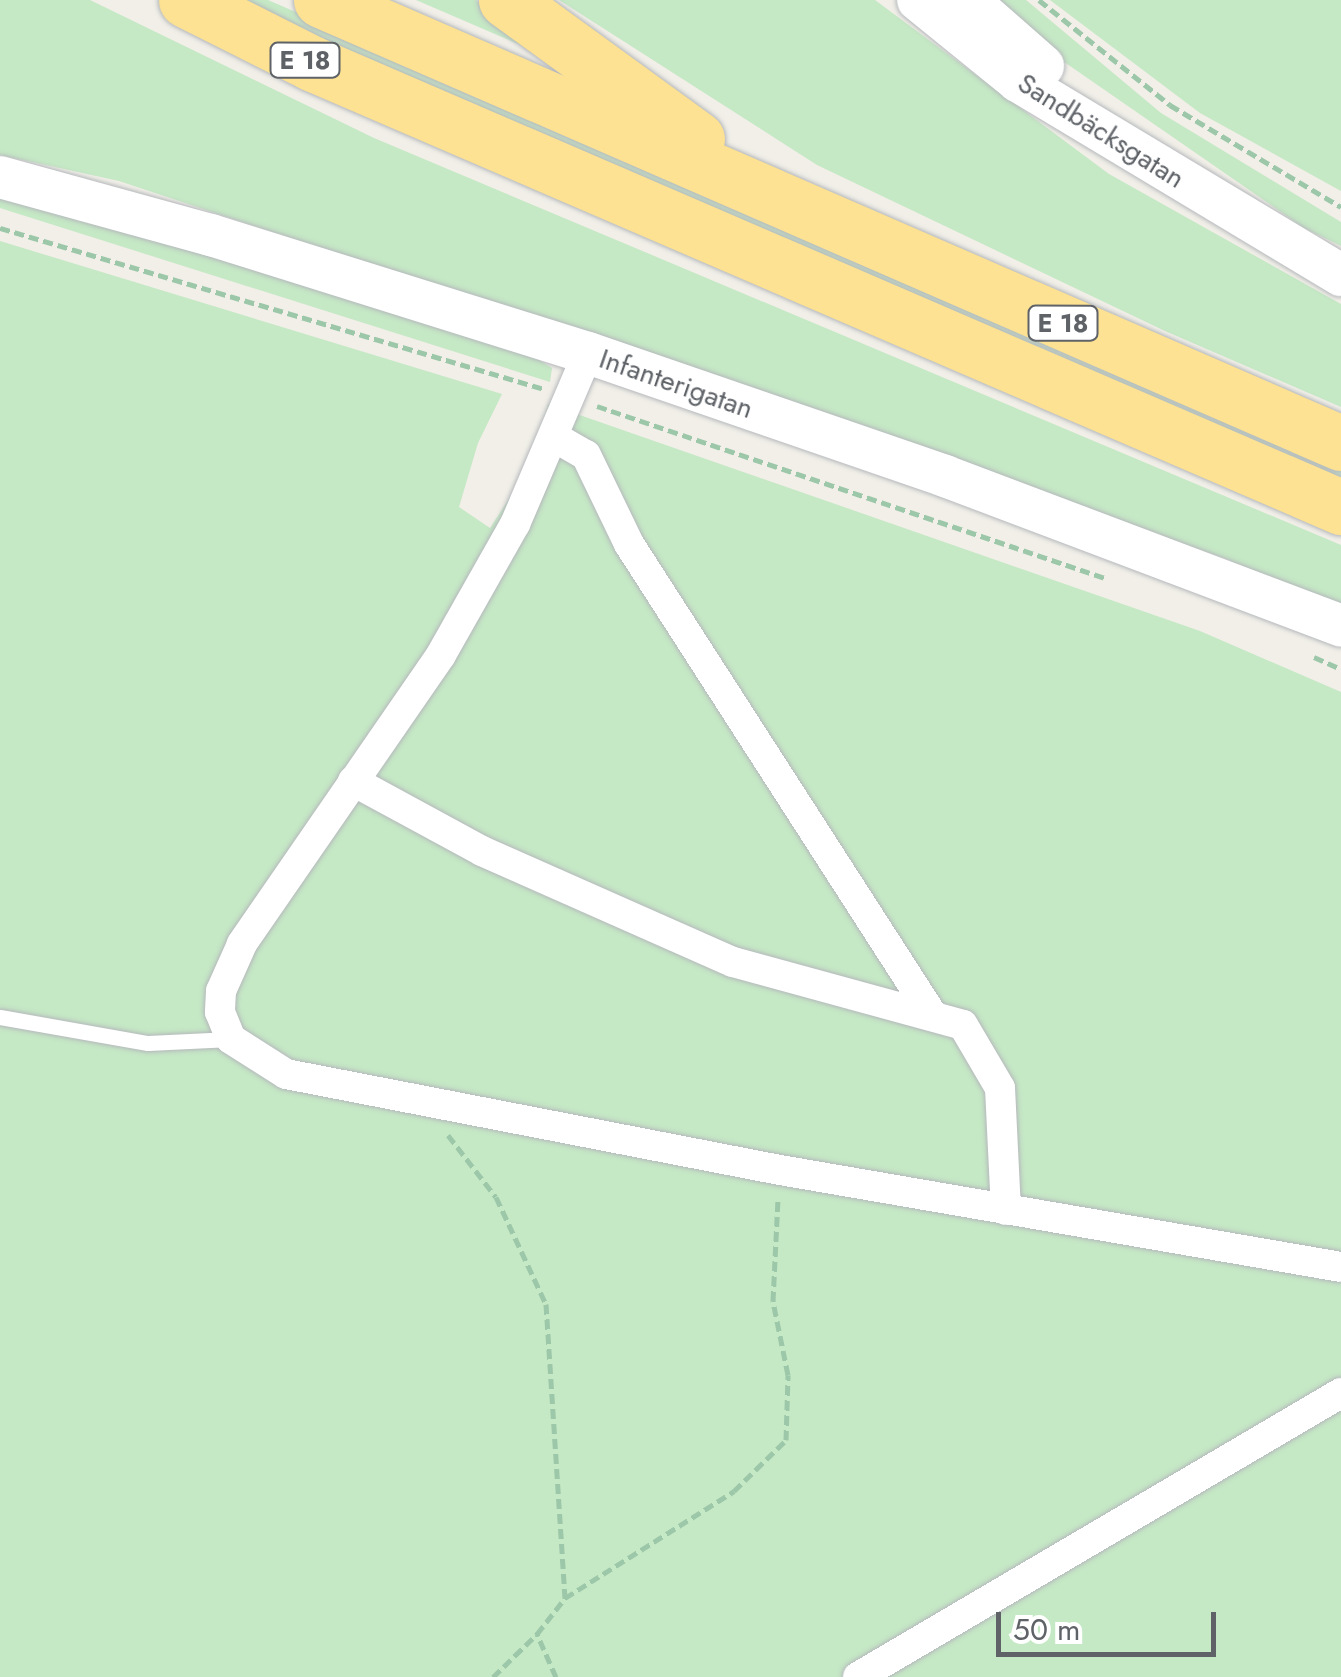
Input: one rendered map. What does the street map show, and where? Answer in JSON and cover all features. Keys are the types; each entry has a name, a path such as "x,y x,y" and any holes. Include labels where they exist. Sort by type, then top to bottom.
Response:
{"highway":[{"name":"E 18","path":"321,0 1341,443"},
{"path":"506,0 785,203"},
{"name":"E 18","path":"190,4 1341,507"}],"street":[{"name":"Sandbäcksgatan","path":"918,0 1018,81 1341,275"},
{"name":"Sandbäcksgatan","path":"968,0 1036,60 1294,250"},
{"name":"Infanterigatan","path":"0,177 211,234 588,353 945,476 1341,626"},
{"path":"588,353 556,438 441,655 242,944 221,991 220,1012 231,1039 286,1074 780,1170 1341,1267"},
{"path":"556,438 586,456 629,544 933,1016"},
{"path":"353,781 482,851 733,962 963,1026 993,1070 1005,1117 1006,1210"},
{"path":"858,1677 1341,1393"}],"lane":[{"path":"0,1017 148,1044 231,1039"}],"path":[{"path":"1038,0 1170,105 1341,206"},
{"path":"0,228 571,397 1122,584"},
{"path":"1305,653 1341,668"},
{"path":"408,1098 457,1144 496,1197 546,1304 565,1598"},
{"path":"494,1677 537,1634 565,1598 734,1491 786,1440 788,1375 773,1300 780,1170"},
{"path":"537,1634 556,1677"}],"green space":[{"path":"0,0 90,0 374,138 1341,545 1341,607 1224,558 622,348 119,181 0,155"},
{"path":"227,0 268,0 1341,464 1341,485"},
{"path":"416,0 476,0 548,57"},
{"path":"559,0 875,0 1109,174 1341,304 1341,407 1165,331 817,165"},
{"path":"991,0 1026,0 1161,113 1341,222 1341,246 1304,228 1044,48"},
{"path":"1050,0 1341,0 1341,191 1200,113"},
{"path":"0,192 534,357 552,368 550,382 0,208"},
{"path":"0,241 502,394 478,443 459,507 490,528 532,463 548,404 1200,631 1341,692 1341,1677 0,1677"}]}
